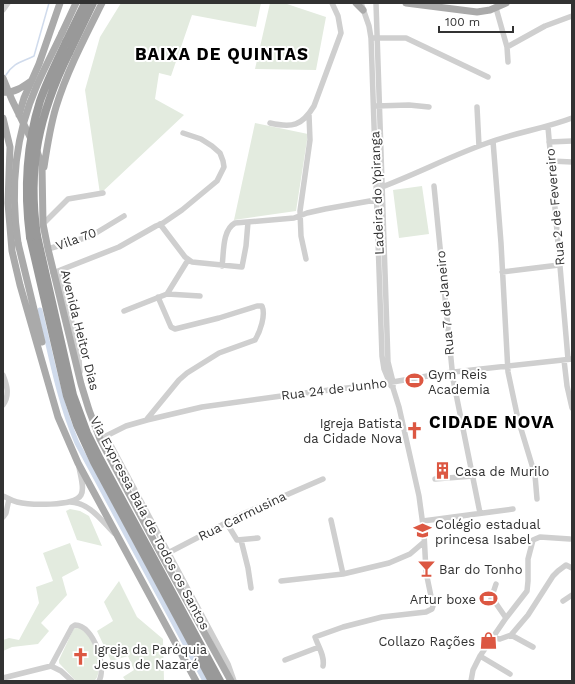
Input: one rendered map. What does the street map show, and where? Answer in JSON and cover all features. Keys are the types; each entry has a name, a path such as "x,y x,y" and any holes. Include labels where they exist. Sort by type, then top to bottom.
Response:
{"highway":[{"name":"Via Expressa Baía de Todos os Santos","path":"85,3 49,78 41,100 30,142 26,185 27,216 73,395 83,422 100,459 220,681"},
{"name":"Via Expressa Baía de Todos os Santos","path":"93,3 55,82 37,143 33,185 33,237 67,396 77,425 94,462 212,681"}],"main road":[{"path":"19,114 21,105 39,64 60,3"},
{"path":"48,379 42,343 18,243 15,221 14,188 19,143 26,115 37,86 76,3"},
{"path":"42,181 47,145 55,108 67,75 102,3"},
{"path":"356,3 362,7"},
{"path":"406,3 477,12 496,8 506,3"},
{"name":"Avenida Heitor Dias","path":"3,78 6,93 19,114 40,160 43,224 48,249 56,272 81,384 100,439 165,554 231,681"},
{"path":"6,93 22,87 31,81"},
{"path":"3,118 8,138 10,160 8,217 12,251 20,285 58,416 78,463 196,681"},
{"path":"10,160 17,147 26,144 34,146"}],"street":[{"path":"3,10 8,3"},
{"path":"270,123 285,126 293,125 301,122 309,115 321,89 341,33 338,16 332,3"},
{"name":"Ladeira do Ypiranga","path":"319,647 315,637 324,633 382,617 426,612 432,609 433,606 426,572 421,506 399,407 386,363 374,38 376,3"},
{"name":"Ladeira do Ypiranga","path":"362,7 374,38"},
{"path":"496,8 506,46 508,62"},
{"path":"506,46 550,24 572,16"},
{"path":"374,38 406,38 488,77"},
{"path":"377,106 409,105 429,107"},
{"path":"477,107 480,146"},
{"path":"306,259 301,236 300,207 310,140 309,115"},
{"path":"380,188 493,141 522,132 548,127 572,118"},
{"name":"Rua 2 de Fevereiro","path":"548,127 568,359 567,386 572,408"},
{"path":"56,272 119,247 182,210 213,186 224,167 222,157 217,150 202,139 183,133"},
{"path":"493,141 508,367 518,419 535,474 537,499"},
{"path":"549,142 572,141"},
{"path":"551,161 572,162"},
{"name":"Rua 7 de Janeiro","path":"434,186 452,373 480,513"},
{"path":"43,224 68,199 102,193"},
{"path":"222,266 228,231 236,223 294,218 319,210 380,199"},
{"name":"Vila 70","path":"48,249 91,236 124,216"},
{"path":"160,224 188,260 200,264 242,267 248,222"},
{"path":"167,294 188,260"},
{"path":"502,272 559,265"},
{"path":"124,311 167,294 200,296"},
{"path":"147,420 179,380 187,373 219,353 255,340 261,326 264,310 262,306 252,307 219,318 175,329 171,327 158,297"},
{"name":"Rua 24 de Junho","path":"100,439 126,426 202,407 392,384 452,373 568,359"},
{"path":"3,375 8,391 6,400 3,404"},
{"path":"3,496 30,504 51,504 74,500 81,495 82,488 78,463"},
{"path":"435,479 473,476"},
{"name":"Rua Carmusina","path":"165,554 226,522 323,479"},
{"path":"3,517 6,513 9,499"},
{"path":"64,502 80,503 89,508 120,540"},
{"path":"423,521 513,509"},
{"path":"331,520 343,574"},
{"path":"226,522 235,538 241,540 258,538"},
{"path":"471,681 480,656 527,591 528,558 533,540 540,537 570,539"},
{"path":"241,540 251,588"},
{"path":"281,581 343,574 389,563 410,554 424,542"},
{"path":"165,554 228,664 234,681"},
{"path":"494,638 502,639 511,635 528,615 553,576 566,565 572,568"},
{"path":"496,584 491,599 495,602 506,618"},
{"path":"563,601 572,595"},
{"path":"51,666 72,627 75,624 80,625 90,632 96,646 102,670 99,681"},
{"path":"511,635 533,647"},
{"path":"286,660 319,647 323,658 323,666"},
{"path":"480,656 510,674"},
{"path":"3,678 51,666 61,671 72,681"}],"shaded area":[{"path":"121,3 261,3 256,27 192,15 171,76 159,73 155,99 184,115 100,194 85,90 100,37"},
{"path":"270,3 284,3 326,17 316,70 255,69"},
{"path":"255,123 308,134 296,211 234,220"},
{"path":"422,186 429,234 399,238 393,190"},
{"path":"70,509 80,511 89,516 102,546 77,540 66,511"},
{"path":"70,543 79,568 62,577 67,595 41,623 49,631 38,644 12,647 3,651 3,640 9,638 19,640 39,603 36,587 53,581 43,553"},
{"path":"119,581 137,617 163,639 164,681 126,681 123,677 134,670 128,656 111,661 97,631 113,621 104,602"},
{"path":"77,627 85,631 95,648 98,671 97,677 94,681 76,681 59,663 73,630"}],"waterway":[{"path":"6,75 12,67 34,56 49,3"},
{"path":"40,310 60,394 77,443 205,681"}],"place":[{"name":"Gym Reis Academia","path":"415,381"},
{"name":"Igreja Batista da Cidade Nova","path":"415,430"},
{"name":"Casa de Murilo","path":"442,471"},
{"name":"Colégio estadual princesa Isabel","path":"422,531"},
{"name":"Bar do Tonho","path":"426,569"},
{"name":"Artur boxe","path":"489,599"},
{"name":"Collazo Rações","path":"488,641"},
{"name":"Igreja da Paróquia Jesus de Nazaré","path":"81,656"}],"district":[{"name":"BAIXA DE QUINTAS","path":"222,54"},
{"name":"CIDADE NOVA","path":"492,422"}]}
